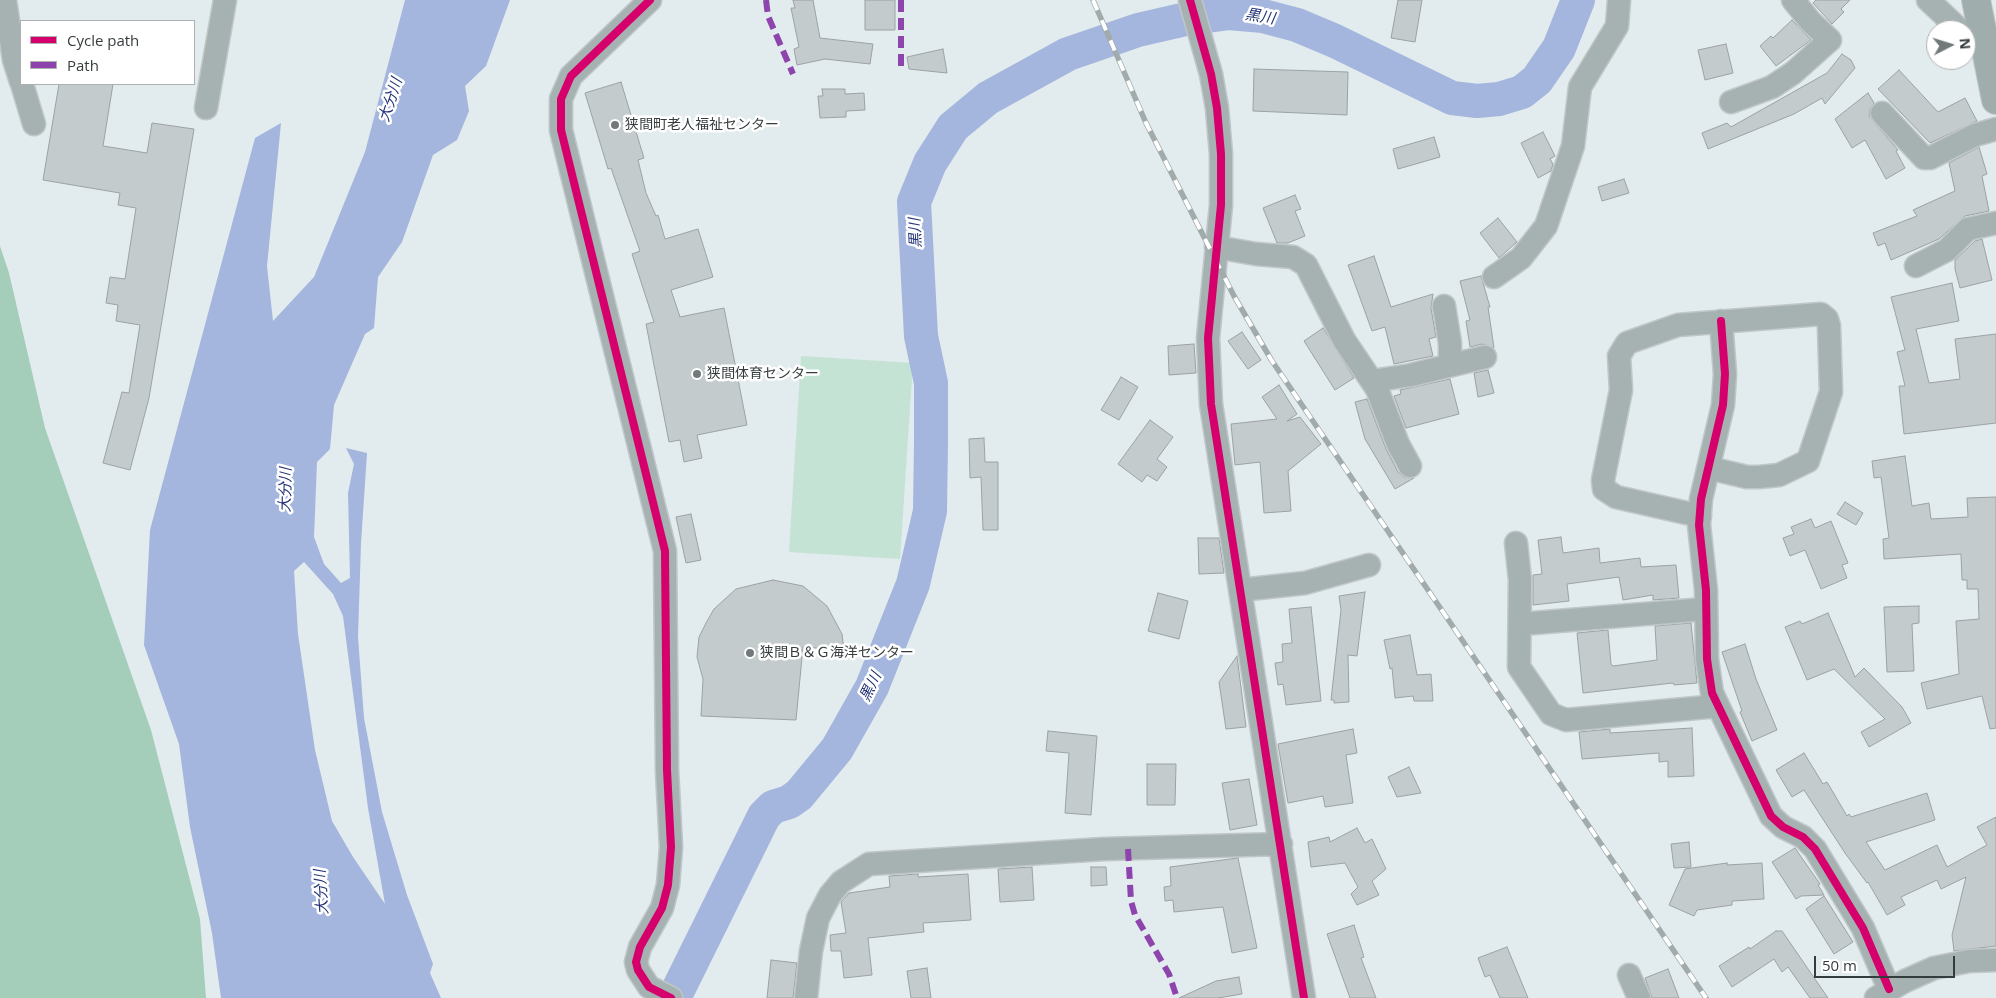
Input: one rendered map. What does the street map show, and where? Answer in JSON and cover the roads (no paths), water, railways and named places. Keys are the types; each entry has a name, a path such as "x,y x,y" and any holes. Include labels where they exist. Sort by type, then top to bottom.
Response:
{"highway":[{"path":"1976,0 1996,100"}],"street":[{"path":"5,0 14,60 20,77"},
{"path":"206,108 224,0"},
{"path":"650,0 571,76 562,99 561,130 665,550 667,770 671,847 668,885 662,908 637,954 638,970 649,987 671,998"},
{"path":"1190,0 1207,56 1218,108 1221,179 1209,314 1209,371 1215,433 1304,998"},
{"path":"1494,277 1520,258 1546,226 1573,146 1580,87 1617,26 1619,0"},
{"path":"1732,102 1772,87 1793,73 1830,40 1810,21 1793,0"},
{"path":"1928,0 1949,20"},
{"path":"1976,45 1987,55"},
{"path":"23,85 34,124"},
{"path":"1882,113 1924,158 1930,158 1981,132 1996,129"},
{"path":"1916,266 1939,255 1968,229 1996,223"},
{"path":"1216,247 1256,254 1293,257 1302,261 1344,340 1372,381 1398,444 1410,466"},
{"path":"1444,306 1450,343 1450,366"},
{"path":"1700,516 1610,495 1604,489 1603,480 1619,408 1621,390 1619,356 1627,343 1678,325 1821,314 1827,319 1830,326 1832,392 1810,457 1804,464 1779,475 1759,478 1709,468"},
{"path":"1721,322 1725,374 1723,405 1700,516 1709,680 1718,706 1771,816 1783,827 1803,837 1815,849 1863,928 1883,994 1942,966 1969,961 1996,960"},
{"path":"1372,381 1397,378 1485,357"},
{"path":"1516,543 1520,624 1519,667 1555,717 1566,720 1718,706"},
{"path":"1240,590 1305,583 1369,565"},
{"path":"1520,624 1706,609"},
{"path":"806,998 811,951 818,918 830,895 841,882 869,864 1104,849 1281,844"},
{"path":"1629,975 1639,998"}],"water":[{"name":"大分川","path":"405,0 510,0 486,66 465,86 469,111 457,140 433,155 402,242 378,277 374,328 365,334 334,405 330,449 317,462 314,537 324,564 341,583 350,578 348,493 354,464 346,448 367,453 361,543 358,637 364,718 382,812 407,895 433,964 430,973 441,998 221,998 212,933 190,827 179,744 144,645 150,530 255,138 281,123 267,266 273,321 314,277 365,152","holes":["304,562 333,594 343,616 368,808 385,904 353,857 332,821 315,750 298,634 294,571"]}],"waterway":[{"name":"黒川","path":"674,998 764,816 773,807 789,802 799,795 837,749 872,687 913,584 930,511 931,442 931,383 921,336 914,202 930,163 953,127 988,98 1068,54 1138,30 1186,19 1229,13 1263,16 1297,25 1335,41 1452,98 1477,101 1499,99 1522,92 1537,80 1559,48 1578,0"}],"railway":[{"path":"1093,0 1146,123 1234,296 1272,361 1706,998"}],"place":[{"name":"狭間町老人福祉センター","path":"615,125"},
{"name":"狭間体育センター","path":"697,374"},
{"name":"狭間Ｂ＆Ｇ海洋センター","path":"750,653"}]}
